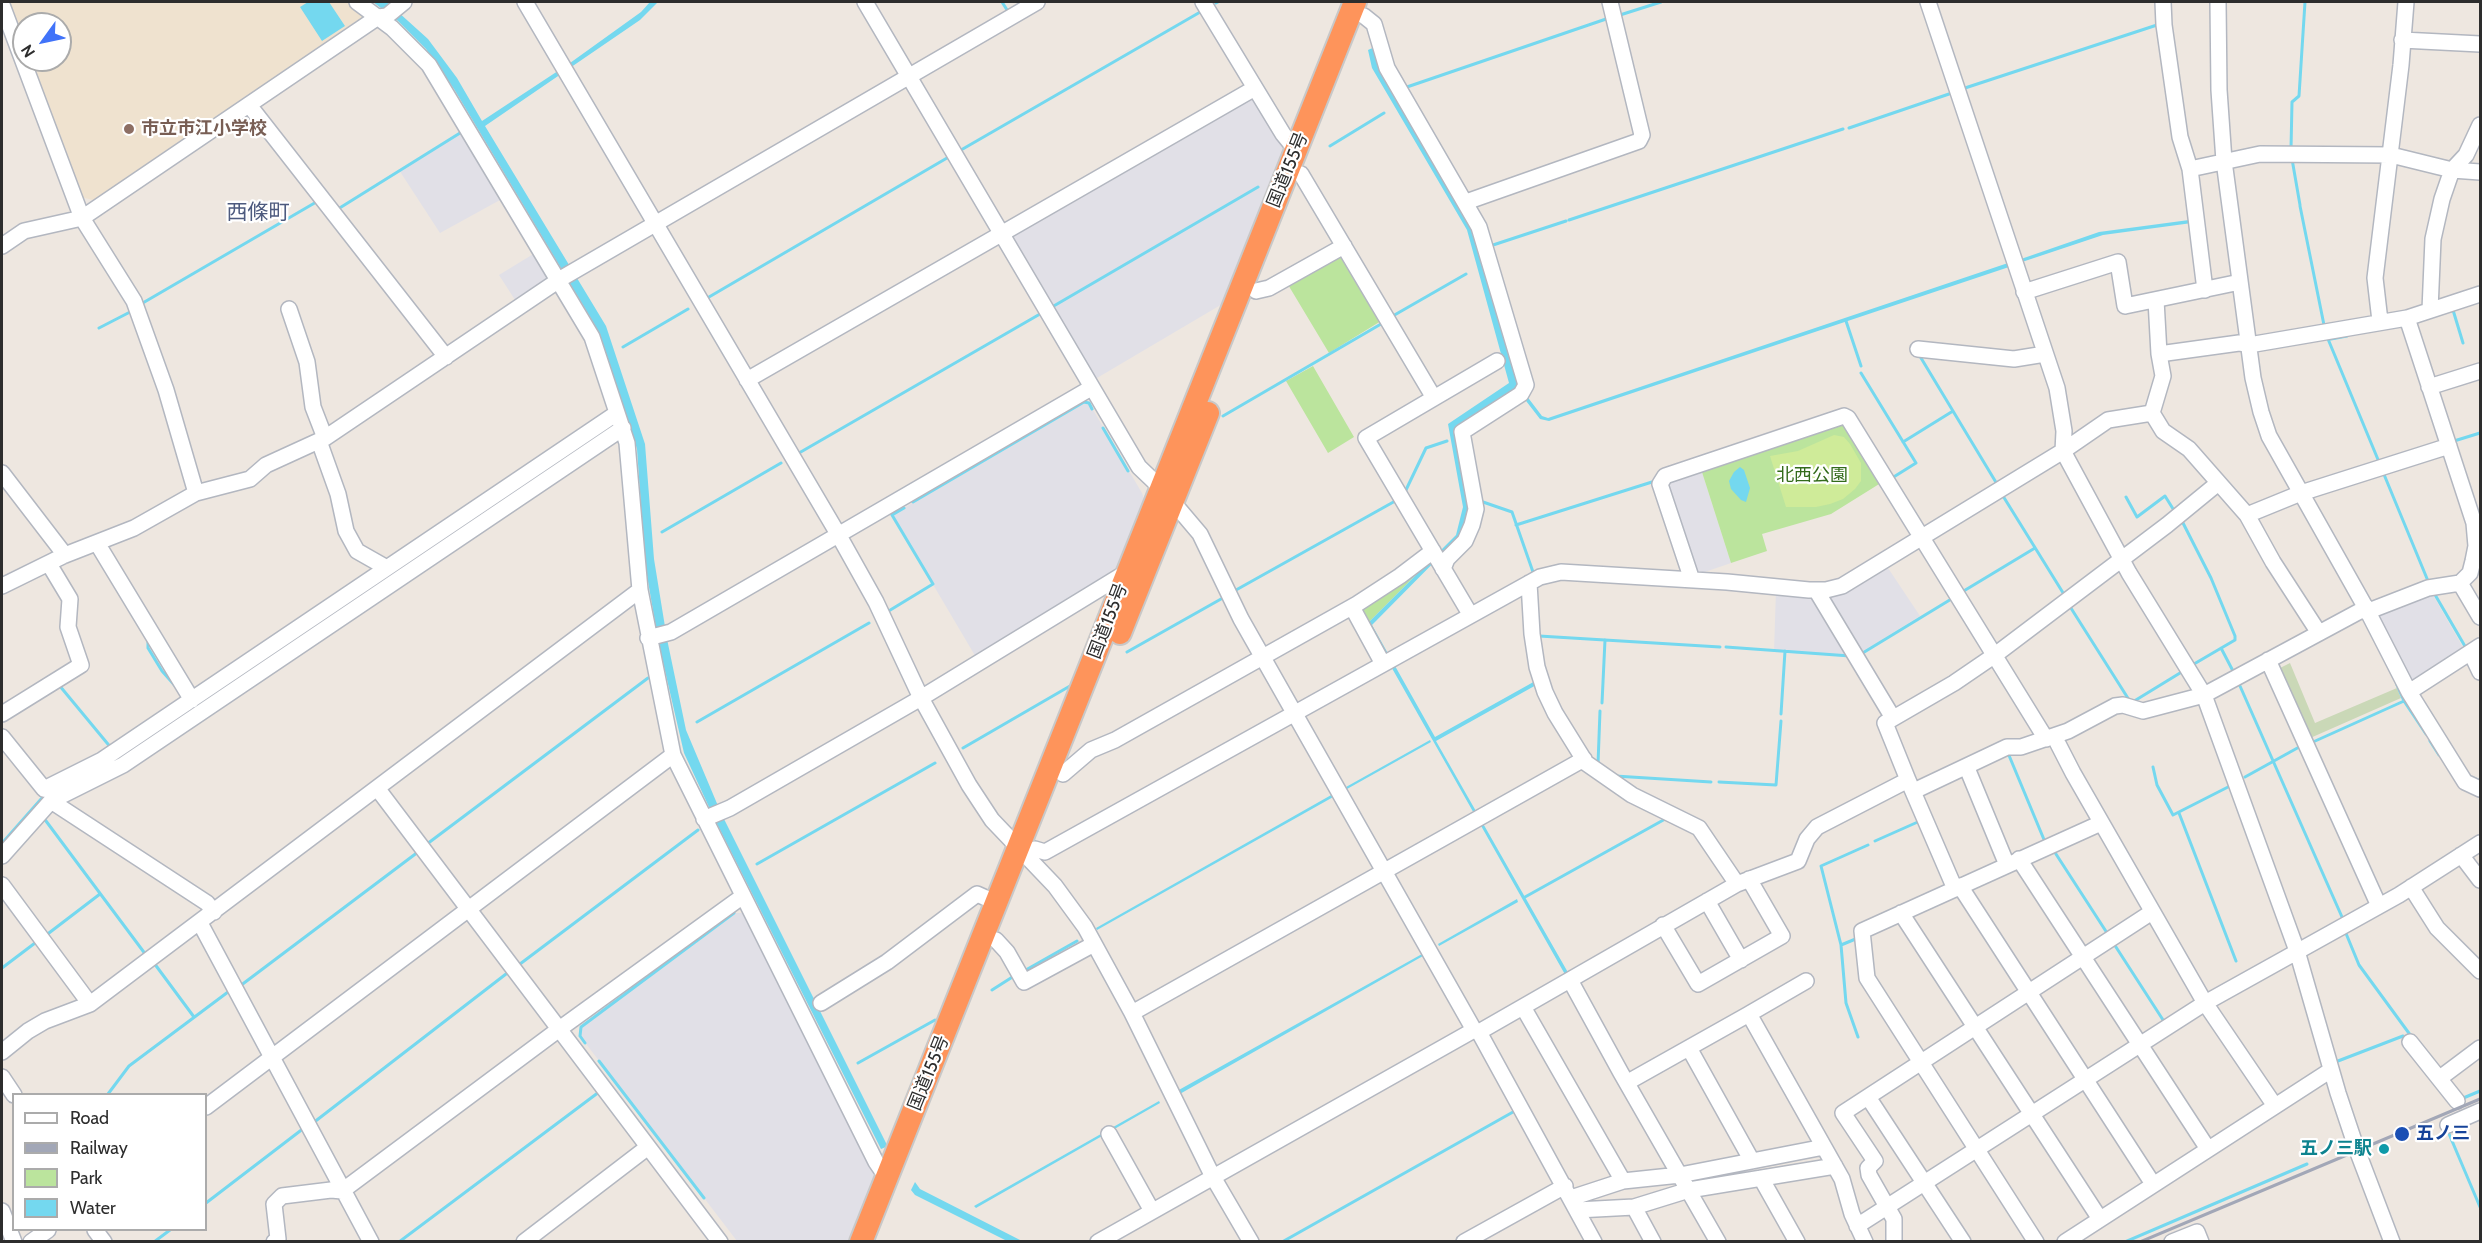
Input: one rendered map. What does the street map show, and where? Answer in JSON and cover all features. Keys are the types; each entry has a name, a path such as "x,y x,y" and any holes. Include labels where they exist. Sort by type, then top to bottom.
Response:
{"highway":[{"name":"国道155号","path":"861,1242 997,903 1028,853 1063,774 1296,150 1363,6"},
{"name":"国道155号","path":"878,1242 996,940 1127,572 1167,495 1256,291 1363,6"}],"street":[{"path":"357,2 392,11 565,277 592,337 627,443 640,590 659,636 673,755 876,1162 887,1178"},
{"path":"525,2 838,534 876,602 921,698 969,785 992,819 1028,853 1086,927 1132,1013 1213,1177 1251,1242"},
{"path":"865,2 1139,467 1167,495 1200,534 1262,657 1594,1242"},
{"path":"2,586 64,555 134,528 196,493 250,479 266,465 322,440 565,277 1037,2"},
{"path":"1203,2 1283,134 1296,150"},
{"path":"1466,202 1639,141 1642,135 1610,2"},
{"path":"1928,2 2057,388 2064,431 2063,451 2122,560 2204,695 2297,951 2357,1150 2392,1242"},
{"path":"2163,2 2164,25 2180,137 2190,169 2205,290"},
{"path":"2218,2 2219,90 2224,161 2253,378 2269,436 2367,610 2409,692 2465,782 2481,789"},
{"path":"2380,321 2375,278 2391,155 2406,2"},
{"path":"2,5 82,218 134,301 166,390 196,493"},
{"path":"1063,774 1091,750 1115,740 1352,607 1401,576 1437,559 1447,559 1465,541 1472,525 1476,509 1462,432 1521,394 1526,385 1479,227 1387,68 1374,24 1363,6"},
{"path":"2,246 24,231 82,218 392,11"},
{"path":"2402,40 2481,44"},
{"path":"747,380 1255,88"},
{"path":"249,105 446,357"},
{"path":"2430,310 2433,239 2442,199 2452,170 2466,155 2481,125"},
{"path":"2190,169 2260,154 2391,155 2452,170 2481,172"},
{"path":"1301,174 1434,398"},
{"path":"1256,291 1269,288 1344,246"},
{"path":"2024,292 2118,262 2126,306 2240,282"},
{"path":"2159,354 2239,343 2249,345 2407,318 2481,294"},
{"path":"2156,300 2159,354 2163,376 2152,413 2163,431 2189,449 2217,484 2247,515 2273,562 2319,633"},
{"path":"289,309 307,362 313,407 346,531 357,551 387,568"},
{"path":"1098,1242 1523,1007 1743,881 1798,861 1807,839 1817,827 1911,785 1967,768 2007,747 2021,747 2050,737 2115,706 2123,705 2143,711 2204,695 2360,611 2374,609 2428,588 2460,583 2470,573 2476,546 2474,503 2449,446 2407,318"},
{"path":"1918,350 2014,359 2045,354"},
{"path":"1470,614 1366,438 1497,361"},
{"path":"2429,387 2481,371"},
{"path":"659,636 1091,388"},
{"path":"1028,853 1045,852 1540,577 1561,572 1816,590 1842,586 2063,451 2108,420 2152,413"},
{"path":"1692,580 1660,484 1665,476 1844,416 1851,419 1995,655 2073,773 2205,1003 2275,1106"},
{"path":"2,856 49,795 387,568 620,420"},
{"path":"49,795 123,765 620,420"},
{"path":"2247,515 2301,493 2449,446"},
{"path":"2,472 64,555"},
{"path":"2153,1184 2087,1080 1958,887 1885,723 1954,683 1995,655 2122,560 2217,484"},
{"path":"97,543 192,700"},
{"path":"2,714 81,665 68,627 70,599 49,564"},
{"path":"705,818 730,808 921,698 1127,572"},
{"path":"1529,583 1532,634 1537,667 1545,692 1555,712 1586,763 1632,795 1699,828 1743,881 1782,936 1698,984 1663,925"},
{"path":"2460,583 2481,617"},
{"path":"2,1052 28,1031 45,1021 90,1004 640,590"},
{"path":"1816,590 1893,717"},
{"path":"1352,607 1387,661"},
{"path":"2409,692 2476,649 2481,672"},
{"path":"2268,660 2379,906"},
{"path":"2,736 49,795 207,903 214,912"},
{"path":"207,1106 673,755"},
{"path":"1132,1013 1584,759"},
{"path":"1967,768 2013,862 2083,957 2208,1149"},
{"path":"377,788 720,1242"},
{"path":"2031,1239 1978,1150 1867,978 1862,931 2102,823"},
{"path":"1857,1226 2205,1003 2379,906 2481,843"},
{"path":"2461,855 2481,880"},
{"path":"2,885 90,1004"},
{"path":"2411,887 2437,928 2481,971"},
{"path":"822,1003 887,962 977,894 997,903"},
{"path":"274,1242 278,1239 274,1204 282,1197 331,1190 342,1191 743,896"},
{"path":"1707,901 1741,960"},
{"path":"1894,1242 1894,1219 1869,1175 1868,1168 1875,1161 1843,1113 2152,912"},
{"path":"1901,913 2100,1219"},
{"path":"200,923 371,1242"},
{"path":"996,940 1007,952 1024,982 1094,944"},
{"path":"1570,980 1718,1242"},
{"path":"1628,1082 1806,981"},
{"path":"1523,1007 1623,1181"},
{"path":"1749,1014 1842,1179 1857,1226 1866,1242"},
{"path":"2410,1042 2457,1101"},
{"path":"1689,1048 1752,1161"},
{"path":"2440,1078 2481,1048"},
{"path":"2065,1242 2331,1070"},
{"path":"2,1077 13,1093"},
{"path":"1868,1097 1962,1242"},
{"path":"2448,1125 2481,1111"},
{"path":"1109,1134 1152,1211"},
{"path":"524,1242 648,1148"},
{"path":"1464,1242 1571,1198 1623,1181 1680,1175 1824,1148"},
{"path":"1571,1198 1634,1207 1689,1190 1835,1166"},
{"path":"1761,1178 1797,1242"},
{"path":"1634,1207 1653,1242"},
{"path":"2,1211 14,1242"},
{"path":"31,1242 47,1231"},
{"path":"2172,1242 2197,1232 2201,1242"}],"shaded area":[{"name":"市立市江小学校","path":"5,2 347,2 365,14 364,21 97,201 81,197 33,72 72,72 72,12 12,12 12,20"},
{"path":"1253,97 1283,145 1284,152 1224,303 1097,378 1090,376 1010,237"},
{"path":"460,133 500,200 440,233 399,170"},
{"path":"535,253 549,278 517,303 499,275"},
{"path":"1084,402 1089,403 1142,493 1145,502 1114,579 977,659 892,515"},
{"path":"1701,469 1731,563 1699,574 1694,570 1665,486 1670,479"},
{"path":"1886,565 1920,616 1858,654 1821,595"},
{"path":"1776,590 1817,595 1855,657 1774,652"},
{"path":"2430,590 2465,651 2412,682 2374,615"},
{"path":"734,913 744,913 878,1174 851,1241 737,1241 580,1036 581,1027"}],"green space":[{"path":"1342,254 1381,321 1329,353 1287,283"},
{"path":"1313,366 1354,437 1328,453 1286,381"},
{"name":"北西公園","path":"1842,421 1884,481 1831,514 1762,534 1767,551 1731,563 1701,469"},
{"path":"1834,435 1844,437 1850,444 1861,463 1861,481 1843,499 1830,504 1816,507 1786,507 1770,456 1798,451"},
{"path":"1433,558 1367,624 1356,608"},
{"path":"2290,663 2315,723 2397,688 2401,698 2308,739 2276,670"}],"water":[{"path":"308,2 329,2 345,26 322,41 300,7"},
{"path":"373,2 387,2 428,39 457,78 482,121 570,63 641,12 650,2 658,2 640,20 485,126 606,326 645,444 654,559 667,639 686,730 721,813 886,1147 881,1149 715,820 684,753 659,645 645,564 637,449 628,421 109,769 53,794 2,849 2,841 47,790 625,411 596,327 454,89 426,49 398,21"},
{"path":"1377,46 1477,226 1523,387 1458,428 1471,503 1462,534 1372,625 1435,737 1537,680 1538,684 1436,741 1570,976 1567,978 1367,624 1456,535 1463,507 1448,424 1509,383 1467,230 1372,68 1368,50"},
{"path":"2189,220 2192,223 2103,235 2022,262 2021,259 2099,232"},
{"path":"2008,263 2009,267 1549,421 1540,419 1523,397 1526,395 1542,416 1548,418"},
{"path":"1740,467 1744,470 1750,488 1746,502 1731,489 1729,481"},
{"path":"1430,740 1431,742 1347,789 1346,787"},
{"path":"1333,794 1335,796 1097,930 1096,928"},
{"path":"1517,899 1518,902 1439,946 1438,944"},
{"path":"1422,954 1423,956 1178,1095 1177,1091"},
{"path":"1159,1101 1160,1103 976,1208 974,1206"},
{"path":"915,1182 920,1189 1022,1241 1007,1241 915,1195 911,1190"}],"waterway":[{"path":"1002,2 1009,13"},
{"path":"1620,15 1661,2"},
{"path":"2291,149 2292,102 2299,96 2305,2"},
{"path":"961,150 1202,11"},
{"path":"1404,88 1609,18"},
{"path":"1965,88 2157,25"},
{"path":"1849,128 1949,94"},
{"path":"1330,146 1384,113"},
{"path":"1569,220 1843,129"},
{"path":"338,209 460,133"},
{"path":"709,297 947,158"},
{"path":"2292,159 2300,205"},
{"path":"1052,307 1258,187"},
{"path":"141,304 318,201"},
{"path":"2300,206 2324,325"},
{"path":"1490,246 1566,221"},
{"path":"1391,317 1466,274"},
{"path":"623,347 688,309"},
{"path":"2451,311 2453,310 2463,343"},
{"path":"99,328 132,311"},
{"path":"799,453 1040,314"},
{"path":"1846,321 1861,366"},
{"path":"1223,416 1381,324"},
{"path":"2331,339 2347,336"},
{"path":"2328,339 2379,462"},
{"path":"1918,353 1997,484"},
{"path":"1861,373 1916,463 1892,478"},
{"path":"913,502 1084,402 1089,403 1092,409"},
{"path":"1903,442 1953,411"},
{"path":"1103,428 1128,471"},
{"path":"2454,441 2480,433"},
{"path":"1405,492 1426,448 1447,441"},
{"path":"662,532 781,463"},
{"path":"2383,472 2428,581"},
{"path":"1516,525 1652,482"},
{"path":"2003,496 2065,596"},
{"path":"2126,497 2137,517 2165,496 2175,512"},
{"path":"1236,590 1397,500"},
{"path":"1483,502 1512,512 1533,572"},
{"path":"887,612 933,584 892,515 904,508"},
{"path":"2182,521 2211,578 2235,636 2235,640 2194,664"},
{"path":"1962,592 2035,548"},
{"path":"2434,593 2466,648"},
{"path":"1861,654 1953,598"},
{"path":"1127,652 1221,599"},
{"path":"2069,605 2131,703 2180,673"},
{"path":"697,722 869,623"},
{"path":"1539,636 1720,647"},
{"path":"148,638 148,648 162,671 177,688"},
{"path":"1602,703 1605,640"},
{"path":"1726,647 1850,656"},
{"path":"2221,648 2233,671"},
{"path":"1781,714 1785,651"},
{"path":"427,844 648,678"},
{"path":"59,685 112,749"},
{"path":"2313,742 2404,701 2397,685"},
{"path":"963,748 1070,686"},
{"path":"2240,686 2342,917"},
{"path":"2404,701 2426,734"},
{"path":"1598,764 1600,711"},
{"path":"1719,782 1776,785 1781,721"},
{"path":"2430,741 2439,755"},
{"path":"2245,777 2301,746"},
{"path":"2008,753 2045,842"},
{"path":"757,864 935,763"},
{"path":"2153,767 2157,785 2173,815 2230,786"},
{"path":"1615,776 1711,782"},
{"path":"2473,778 2480,781"},
{"path":"2179,813 2236,961"},
{"path":"43,817 146,955"},
{"path":"1525,897 1667,818"},
{"path":"1875,841 1920,821"},
{"path":"520,964 698,830"},
{"path":"1858,1037 1846,1003 1841,945 1821,866 1868,845"},
{"path":"2054,851 2109,936"},
{"path":"240,986 418,852"},
{"path":"45,936 100,894"},
{"path":"585,1043 580,1036 581,1027 734,913"},
{"path":"2345,931 2359,965 2411,1036"},
{"path":"1841,945 1858,938"},
{"path":"2,968 39,940"},
{"path":"1024,971 1077,941"},
{"path":"2114,944 2165,1023"},
{"path":"154,963 194,1017"},
{"path":"313,1123 506,974"},
{"path":"992,990 1014,976"},
{"path":"109,1093 129,1066 228,992"},
{"path":"858,1063 935,1020"},
{"path":"2338,1061 2403,1036"},
{"path":"599,1061 704,1198"},
{"path":"2461,1099 2480,1091"},
{"path":"399,1242 599,1092"},
{"path":"1282,1242 1513,1112"},
{"path":"207,1202 304,1128"},
{"path":"2447,1129 2480,1207"},
{"path":"2125,1242 2307,1164"},
{"path":"154,1242 169,1231"}],"railway":[{"path":"2140,1242 2480,1099"}],"place":[{"name":"市立市江小学校","path":"129,129"},
{"name":"五ノ三","path":"2402,1134"},
{"name":"五ノ三駅","path":"2384,1149"}],"district":[{"name":"西條町","path":"258,213"}]}
